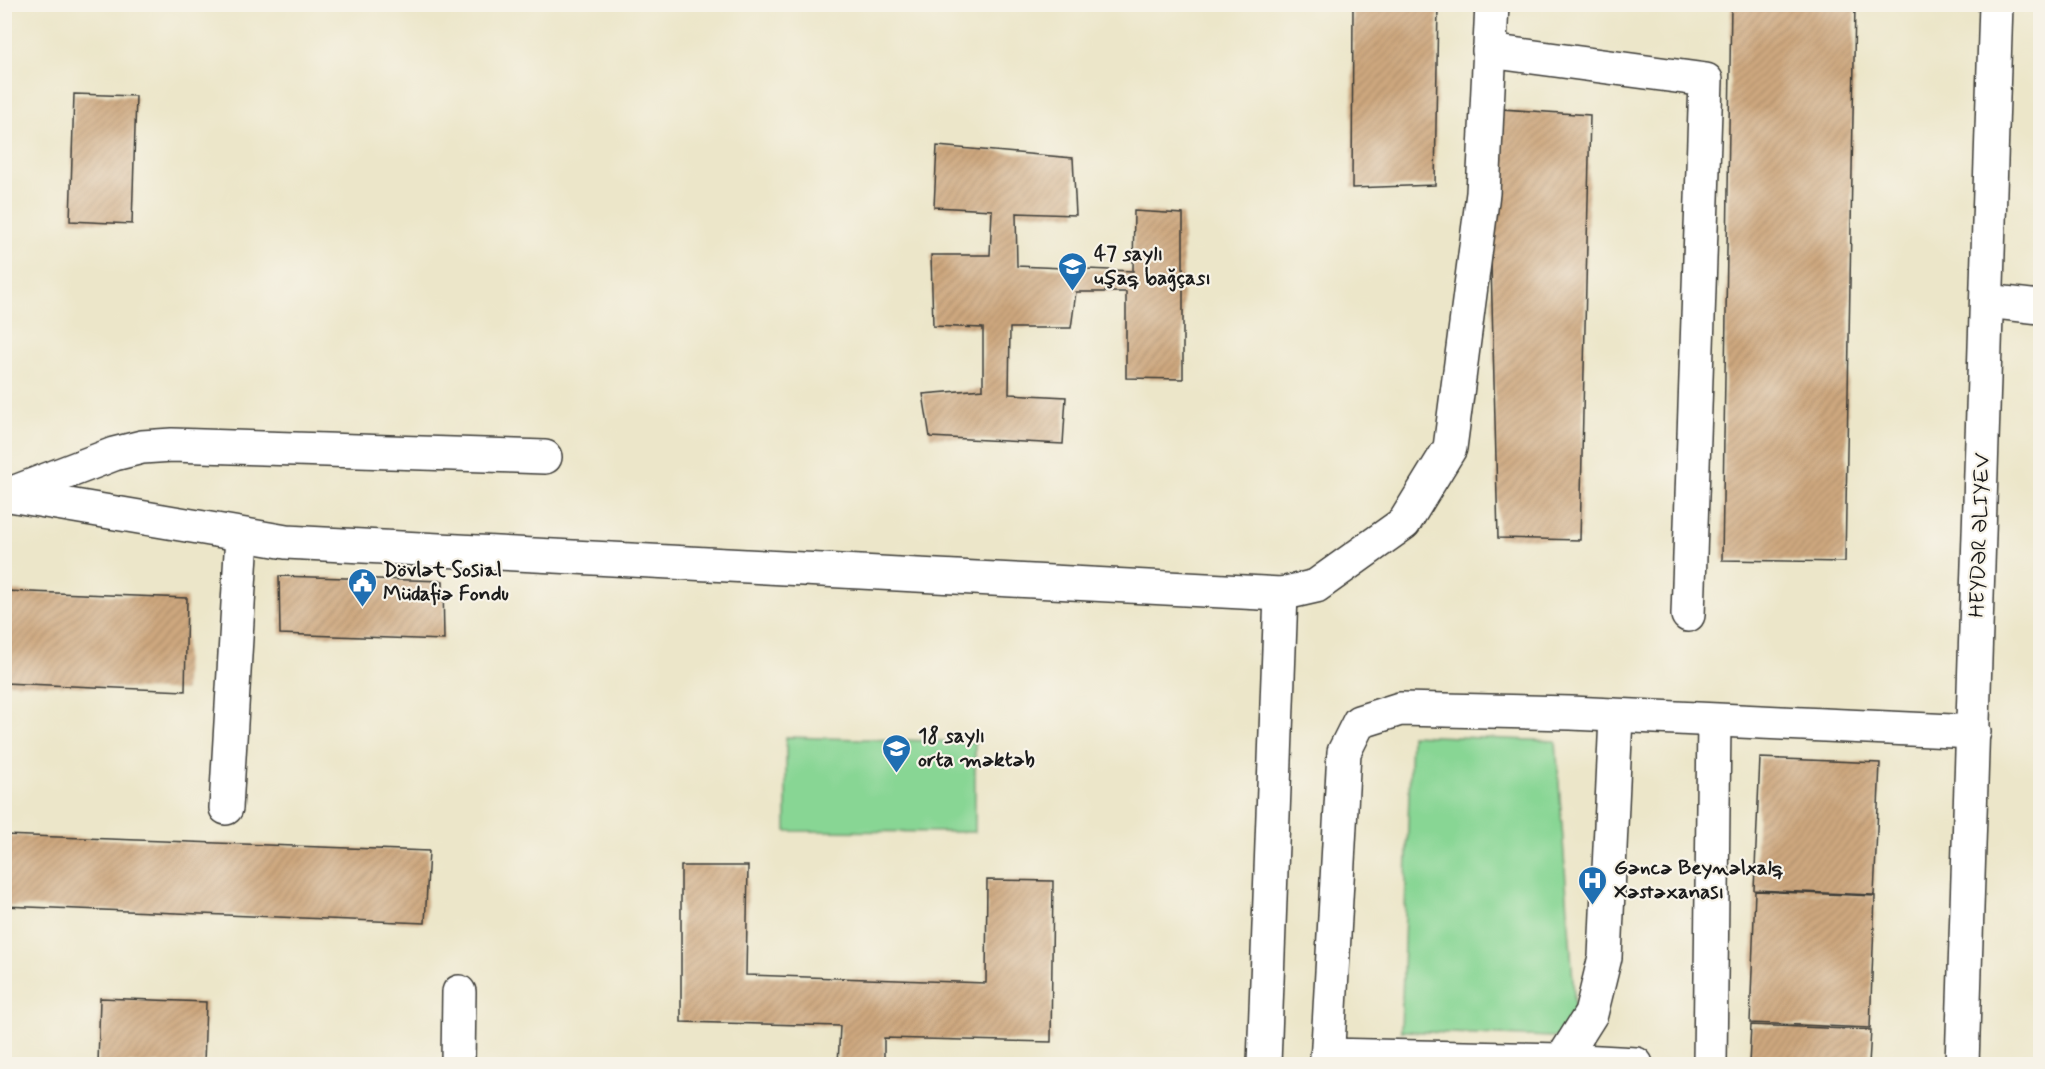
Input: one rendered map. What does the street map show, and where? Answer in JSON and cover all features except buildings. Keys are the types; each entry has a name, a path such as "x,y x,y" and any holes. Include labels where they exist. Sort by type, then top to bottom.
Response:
{"street":[{"path":"6,494 286,542 1281,594 1316,586 1404,523 1450,448 1483,193 1492,4"},
{"name":"HEYDƏR ƏLIYEV","path":"1962,1065 1996,4"},
{"path":"1489,51 1707,80 1688,615"},
{"path":"1987,301 2040,307"},
{"path":"6,494 141,447 172,445 544,457"},
{"path":"226,808 242,536"},
{"path":"1264,1065 1281,594"},
{"path":"1636,1065 1562,1060 1327,1060 1344,752 1359,722 1400,709 1974,732"},
{"path":"1562,1060 1591,1014 1605,957 1616,717"},
{"path":"1710,1065 1714,721"},
{"path":"458,1065 459,992"}],"green space":[{"path":"1411,735 1556,741 1577,1038 1401,1031"},
{"path":"786,737 975,742 975,832 786,831"}],"place":[{"name":"47 saylı uşaq bağçası","path":"1073,292"},
{"name":"Dövlət Sosial Müdafiə Fondu","path":"362,608"},
{"name":"18 saylı orta məktəb","path":"897,774"},
{"name":"Gəncə Beynəlxalq Xəstəxanası","path":"1593,906"}]}
